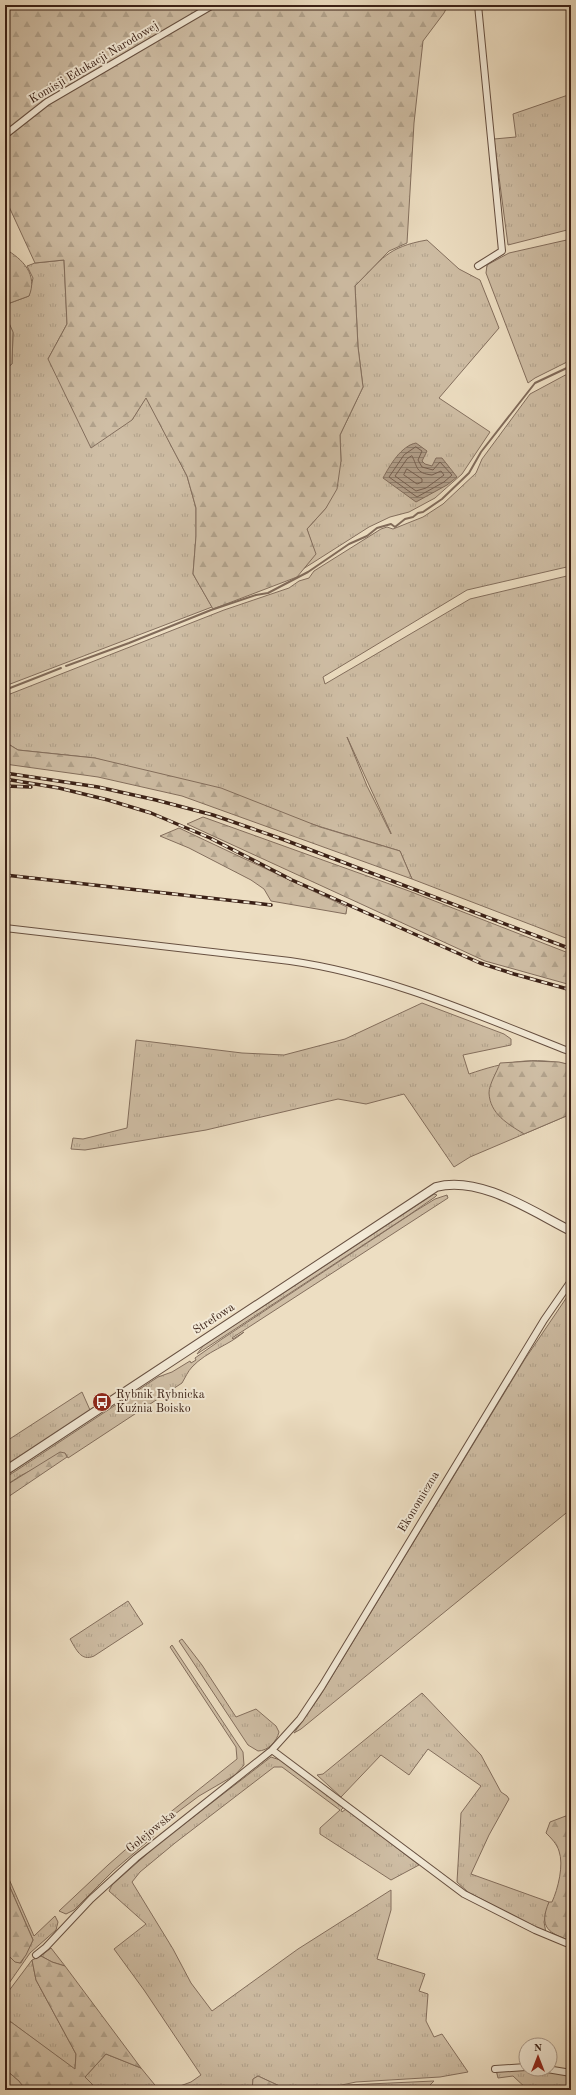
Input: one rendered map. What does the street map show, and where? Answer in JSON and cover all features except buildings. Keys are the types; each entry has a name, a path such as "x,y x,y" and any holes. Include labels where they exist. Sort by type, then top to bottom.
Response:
{"street":[{"name":"Komisji Edukacji Narodowej","path":"5,135 28,116 60,95 213,5"},
{"path":"478,5 502,251 478,266"},
{"path":"5,928 290,961 341,970 409,990 571,1052"},
{"name":"Strefowa","path":"5,1471 436,1187 459,1184 486,1190 571,1231"},
{"name":"Ekonomiczna","path":"287,1734 318,1692 541,1326 571,1281"},
{"name":"Golejowska","path":"36,1955 46,1947 91,1899 136,1858 272,1750 287,1734"},
{"path":"272,1750 464,1894 535,1930 571,1945"},
{"path":"495,2069 518,2068"},
{"path":"558,2071 571,2073"}],"green space":[{"path":"5,5 448,5 444,13 423,41 414,123 407,243 389,251 355,286 358,347 363,387 340,435 341,461 337,489 326,508 307,529 316,554 297,577 213,609 193,574 196,536 196,508 187,476 146,398 132,420 91,448 48,359 67,324 64,260 35,263 5,198 5,141 9,138 5,132"},
{"path":"571,94 571,229 508,245 494,139 516,137 513,114"},
{"path":"571,239 571,360 528,383 486,273 487,265 509,253"},
{"path":"427,240 459,269 480,280 499,328 439,398 490,432 462,474 435,498 409,512 390,517 369,527 303,569 315,554 307,529 326,508 341,461 340,435 363,387 358,347 355,286 379,261 386,256 403,246"},
{"path":"5,249 23,263 27,268 32,281 29,296 10,303 5,308"},
{"path":"64,260 67,324 48,359 132,420 146,397 187,476 196,508 196,536 193,574 212,607 5,686 5,369 12,364 13,333 5,315 5,308 10,303 29,296 33,278 27,266 35,263"},
{"path":"5,314 13,332 12,364 5,369"},
{"path":"571,372 571,566 467,590 323,677 325,684 470,599 571,575 571,940 412,879 400,851 95,758 18,750 5,742 5,696 224,610 289,588 299,581 309,578 314,571 381,529 387,527 393,529 423,517 443,504 476,473 482,459 530,394","holes":["347,737 391,833 367,786"]},
{"path":"5,742 18,750 95,758 221,788 320,827 400,851 412,879 182,796 98,777 5,764"},
{"path":"203,817 409,891 571,954 571,985 485,961 187,824"},
{"path":"179,828 347,907 346,914 271,901 264,889 251,880 189,848 160,836"},
{"path":"422,1003 504,1034 511,1039 511,1045 463,1055 469,1074 494,1066 519,1062 544,1061 571,1065 571,1114 470,1157 454,1167 404,1094 366,1104 338,1099 206,1130 85,1150 71,1149 73,1138 83,1139 127,1128 136,1040 242,1053 284,1055 345,1039"},
{"path":"532,1061 559,1062 571,1065 571,1114 524,1134 496,1113 490,1100 489,1089 500,1063"},
{"path":"434,1194 437,1195 409,1215 197,1354 203,1346"},
{"path":"447,1195 448,1198 232,1338 233,1339 244,1332 238,1337 198,1361 182,1383 68,1458 65,1453 20,1476 5,1486 5,1478 158,1377 172,1372 190,1361 191,1363 196,1360 195,1358 222,1339 414,1212 435,1199"},
{"path":"571,1291 571,1509 301,1729 294,1733 320,1696 525,1359"},
{"path":"82,1392 90,1410 5,1468 5,1442"},
{"path":"60,1452 65,1453 67,1457 5,1499 5,1486"},
{"path":"128,1601 143,1624 94,1656 86,1657 79,1654 70,1639"},
{"path":"182,1639 202,1665 236,1717 256,1709 276,1726 279,1732 278,1735 269,1747 262,1751 258,1751 248,1745 179,1641"},
{"path":"172,1645 243,1752 244,1765 235,1775 199,1796 171,1817 163,1818 237,1759 236,1747 170,1647"},
{"path":"422,1693 481,1755 501,1792 509,1799 489,1835 471,1874 549,1902 544,1922 546,1933 468,1892 457,1882 461,1813 481,1786 428,1749 409,1775 381,1755 341,1797 317,1775 323,1774"},
{"path":"271,1757 280,1760 344,1807 341,1810 342,1812 346,1809 419,1865 391,1880 320,1834 320,1828 340,1810 282,1767 274,1767 175,1843 140,1872 132,1882 173,1949 191,1983 212,2011 298,1949 391,1890 391,1910 377,1959 425,1974 419,1991 428,1994 426,2021 434,2037 442,2034 468,2072 440,2077 356,2082 318,2090 288,2090 258,2076 253,2079 252,2090 169,2090 191,2082 201,2075 144,1990 114,1949 146,1924 109,1891 112,1885 157,1845"},
{"path":"571,1814 571,1941 551,1932 545,1924 545,1918 549,1902 552,1902 556,1891 561,1870 558,1848 554,1841 546,1833 550,1822"},
{"path":"150,1828 154,1836 113,1871 74,1910 66,1914 59,1911 108,1865"},
{"path":"5,1870 34,1936 55,1916 58,1922 56,1930 30,1953 5,1989 5,1952 16,1962 21,1963 33,1940 5,1876"},
{"path":"5,1876 33,1940 26,1955 20,1963 15,1962 5,1952 9,1936 5,1933"},
{"path":"5,1933 9,1936 5,1952"},
{"path":"51,1948 65,1966 52,1962 41,1956"},
{"path":"41,1956 52,1962 65,1966 141,2068 106,2054 85,2077 98,2090 26,2090 19,2081 5,2069 5,2022 11,2022 75,2069 76,2054 36,1980 32,1960"},
{"path":"32,1960 36,1980 76,2054 75,2070 11,2022 5,2022 5,1996"},
{"path":"106,2054 141,2068 159,2090 98,2090 85,2077"},
{"path":"5,2069 19,2081 26,2090 5,2090"},
{"path":"518,2069 518,2077 558,2077 558,2073 571,2076 571,2090 528,2090 513,2076 498,2078 496,2070"},
{"path":"258,2076 288,2090 252,2090 253,2079"},
{"path":"434,2081 425,2090 324,2090 347,2085"}],"water":[{"path":"416,443 427,451 422,461 425,464 432,466 436,458 442,458 457,477 447,485 416,502 383,478 401,452"}],"waterway":[{"path":"66,666 129,643 211,610 256,595 268,593 308,572 349,544 367,536 377,528 391,524 395,527 405,519 423,512 442,499 469,473 481,452 535,383 571,366"},
{"path":"5,690 61,668"}],"railway":[{"path":"5,773 98,787 213,815 282,839 571,949"},
{"path":"5,779 59,788 108,800 151,813 210,838 292,880 480,963 571,990"},
{"path":"5,786 31,787"},
{"path":"5,875 271,905"}],"place":[{"name":"Rybnik Rybnicka Kuźnia Boisko","path":"102,1402"}]}
